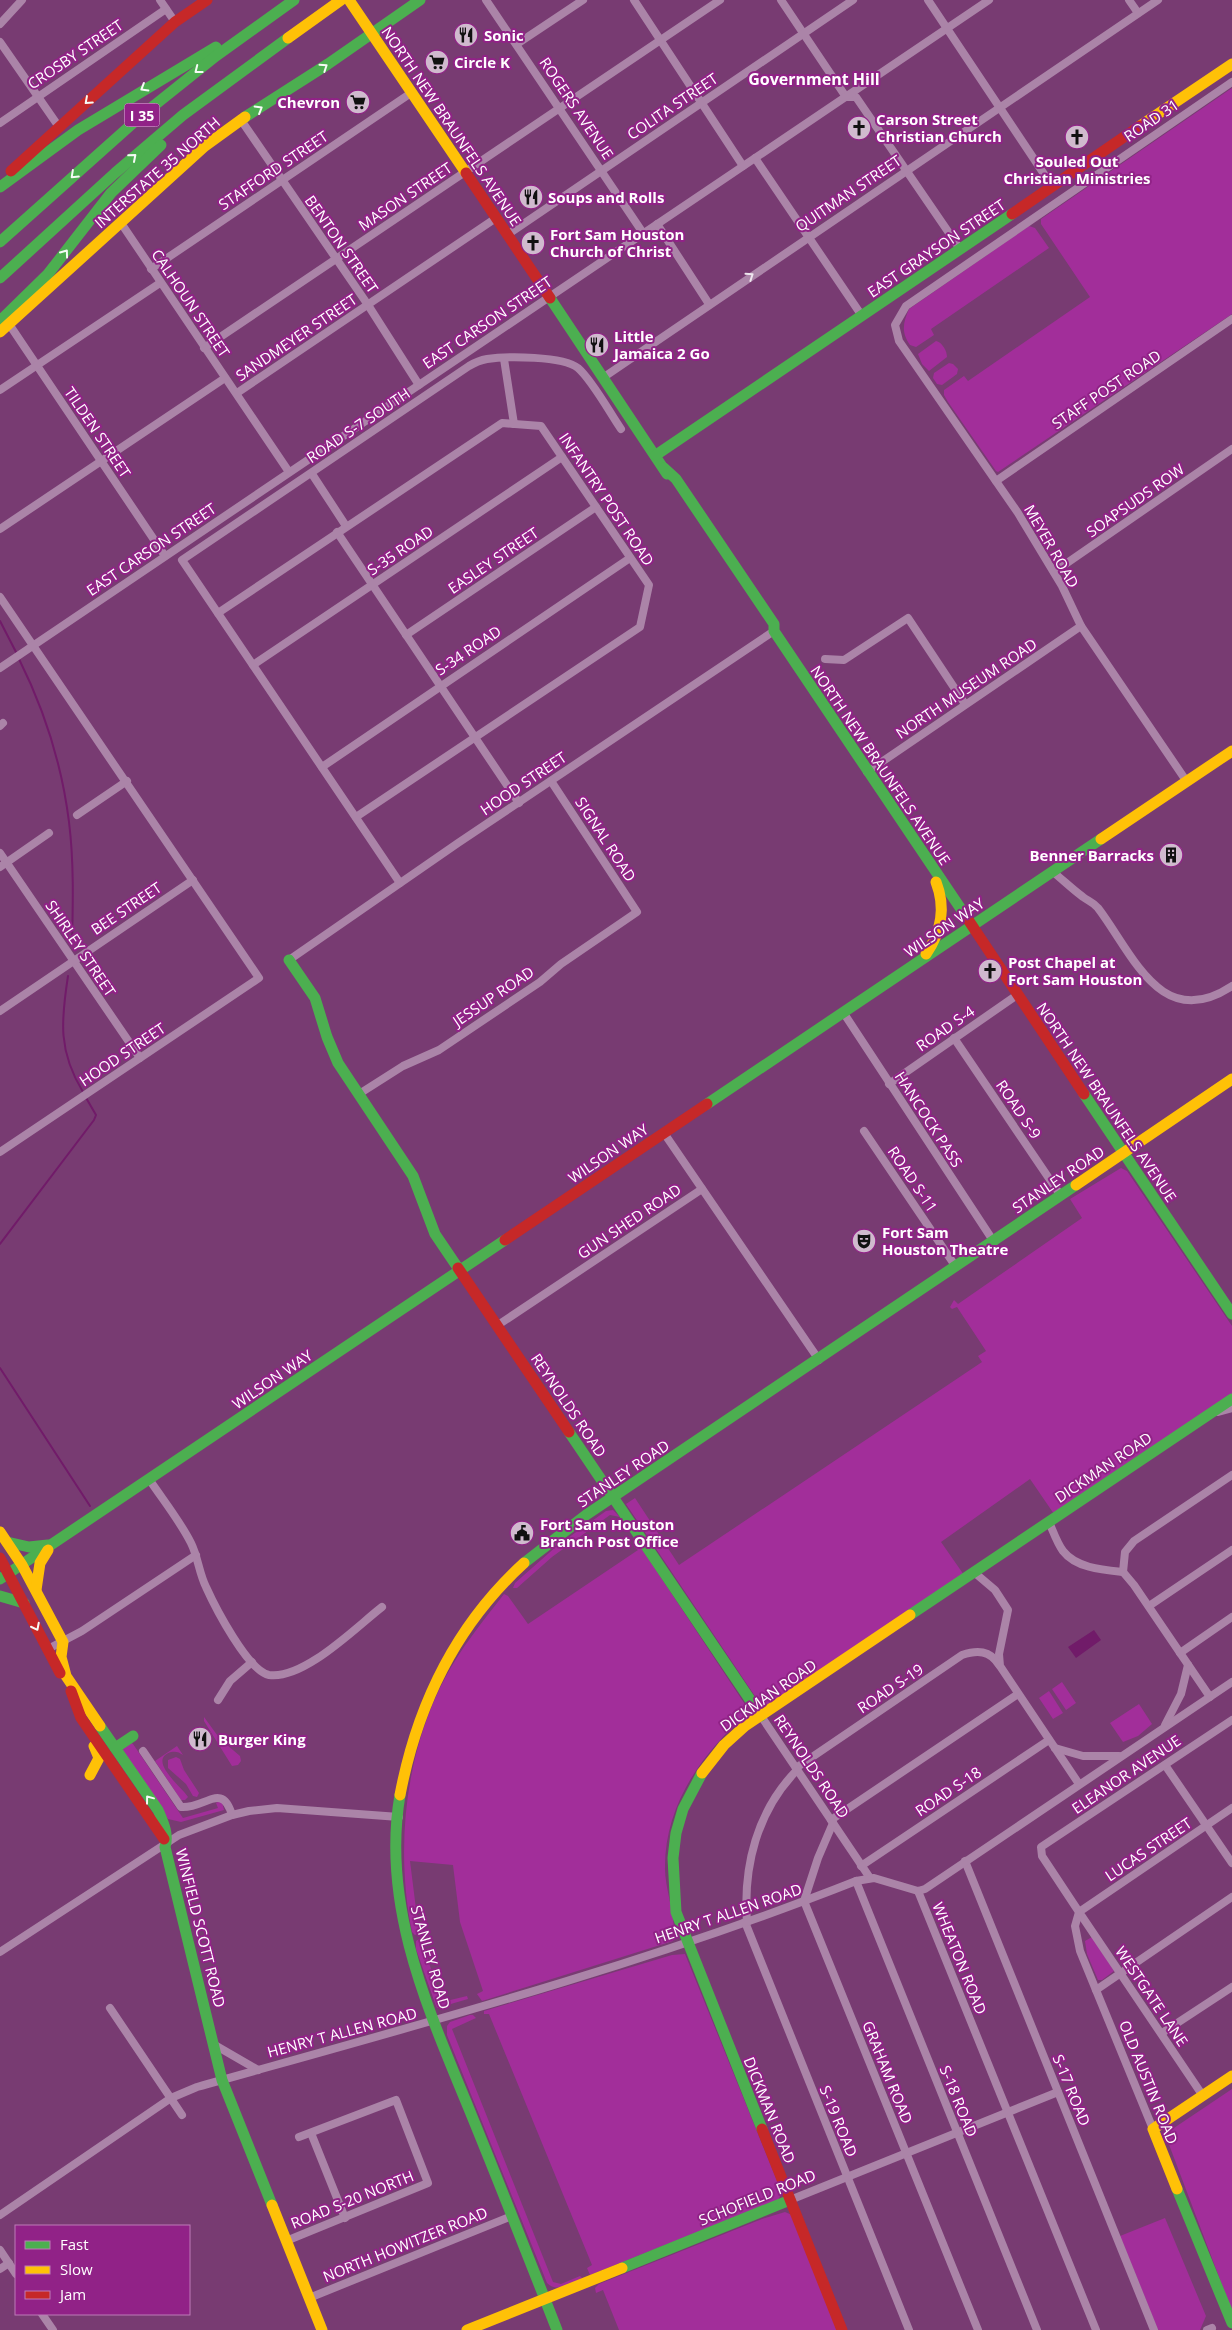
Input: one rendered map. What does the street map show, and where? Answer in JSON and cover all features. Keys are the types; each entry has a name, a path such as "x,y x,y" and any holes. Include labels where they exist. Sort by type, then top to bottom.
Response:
{"main road":[{"path":"0,181 175,22 207,0"},
{"path":"0,187 33,160 90,121 292,0"},
{"name":"I 35","path":"0,242 141,116 216,56 292,0"},
{"name":"I 35","path":"0,278 170,126 214,90 341,0"},
{"name":"NORTH NEW BRAUNFELS AVENUE","path":"348,0 664,468 676,479 774,624 774,631 867,772 1232,1314"},
{"name":"INTERSTATE 35 NORTH","path":"0,332 4,322 120,223 200,151 241,120 290,90 420,0"},
{"path":"4,322 48,274 97,208 122,181 194,116 306,24"},
{"name":"EAST GRAYSON STREET","path":"656,455 1232,64"},
{"name":"WILSON WAY","path":"5,1576 1232,751"},
{"path":"921,960 934,944 939,932 942,905 938,886 922,854"},
{"name":"REYNOLDS ROAD","path":"289,960 315,998 332,1051 413,1176 435,1234 760,1716"},
{"name":"STANLEY ROAD","path":"558,2330 433,2021 408,1946 399,1899 396,1856 403,1779 416,1729 438,1676 461,1636 485,1604 523,1564 562,1531 994,1242 1232,1079"},
{"name":"DICKMAN ROAD","path":"842,2330 676,1912 671,1873 672,1854 680,1816 687,1799 705,1766 730,1738 1232,1399"},
{"path":"0,1532 22,1565 63,1642 61,1657 66,1676 158,1810 164,1822 167,1843"},
{"path":"7,1542 29,1547 52,1544"},
{"path":"36,1590 40,1562 52,1544"},
{"name":"WINFIELD SCOTT ROAD","path":"0,1558 5,1576 24,1603 73,1695 81,1718 167,1843 165,1848 222,2080 322,2330"},
{"path":"0,1596 24,1603"},
{"path":"81,1718 83,1728 100,1754 98,1764 90,1775 109,1770 120,1775"},
{"path":"115,1748 133,1736"},
{"path":"1153,2129 1232,2076"},
{"name":"OLD AUSTIN ROAD","path":"1153,2129 1232,2323"},
{"name":"SCHOFIELD ROAD","path":"467,2330 790,2200"}],"street":[{"path":"0,24 22,0"},
{"path":"160,0 175,22"},
{"name":"ROGERS AVENUE","path":"486,0 643,233"},
{"path":"517,44 583,0"},
{"path":"634,0 743,166"},
{"name":"MASON STREET","path":"204,348 720,0"},
{"path":"781,0 846,97 856,96 960,249"},
{"name":"COLITA STREET","path":"507,235 853,0"},
{"path":"928,0 1052,186"},
{"name":"EAST CARSON STREET","path":"0,668 989,0"},
{"path":"1129,0 1138,13"},
{"name":"QUITMAN STREET","path":"604,377 1158,0"},
{"name":"CROSBY STREET","path":"0,123 166,9"},
{"path":"0,42 36,97 59,127"},
{"name":"ROAD 31","path":"896,323 906,306 1232,82"},
{"name":"STAFFORD STREET","path":"151,269 411,93"},
{"name":"BENTON STREET","path":"241,120 335,260 368,305 419,385"},
{"path":"755,158 862,316"},
{"name":"SANDMEYER STREET","path":"236,393 496,218"},
{"name":"CALHOUN STREET","path":"120,223 289,472"},
{"path":"657,224 709,304"},
{"path":"0,390 160,283"},
{"name":"STAFF POST ROAD","path":"996,481 1232,319"},
{"name":"TILDEN STREET","path":"4,322 37,366 165,556"},
{"name":"MEYER ROAD","path":"896,323 900,341 996,481 1054,572 1081,626 1187,782"},
{"name":"ROAD S-7 SOUTH","path":"218,613 182,560 312,474 469,366 486,359 548,359 574,366 586,377 621,429"},
{"path":"504,359 514,424"},
{"name":"SANDMEYER STREET","path":"0,529 100,460 225,378"},
{"name":"INFANTRY POST ROAD","path":"218,613 498,424 541,426 649,585 640,627 356,817"},
{"name":"SOAPSUDS ROW","path":"1054,572 1232,450"},
{"name":"S-35 ROAD","path":"253,665 562,457"},
{"path":"312,474 346,526"},
{"name":"EASLEY STREET","path":"406,635 596,507"},
{"path":"337,532 519,803"},
{"name":"S-34 ROAD","path":"322,766 630,558"},
{"path":"0,597 193,880"},
{"path":"218,613 400,883"},
{"path":"825,658 844,660 908,618 966,704"},
{"name":"NORTH MUSEUM ROAD","path":"867,772 1081,626"},
{"name":"HOOD STREET","path":"289,960 774,631"},
{"name":"SIGNAL ROAD","path":"551,781 637,912"},
{"path":"77,815 126,782"},
{"path":"3,864 49,833"},
{"name":"SHIRLEY STREET","path":"0,852 3,864 73,960 140,1058"},
{"path":"1053,872 1094,903 1153,985 1165,994 1177,998 1201,1000 1232,986"},
{"name":"HOOD STREET","path":"0,1151 260,978 193,880"},
{"name":"BEE STREET","path":"0,1011 193,880"},
{"name":"JESSUP ROAD","path":"359,1094 404,1066 439,1050 540,982 561,964 637,912"},
{"name":"ROAD S-4","path":"889,1084 1017,995"},
{"name":"HANCOCK PASS","path":"843,1012 994,1242"},
{"name":"ROAD S-9","path":"954,1038 1061,1196"},
{"name":"ROAD S-11","path":"864,1131 956,1267"},
{"path":"664,1133 702,1188"},
{"name":"GUN SHED ROAD","path":"498,1325 702,1188 819,1360"},
{"name":"DICKMAN ROAD","path":"1204,1418 1232,1408"},
{"path":"1210,1697 1149,1606 1123,1572 1125,1552 1134,1541 1232,1474"},
{"path":"149,1479 191,1543 200,1572 218,1612 257,1669 269,1675 294,1670 315,1660 382,1607"},
{"path":"1049,1522 1063,1551 1072,1559 1092,1567 1123,1572"},
{"path":"1149,1606 1232,1550"},
{"path":"48,1650 196,1555"},
{"path":"975,1573 995,1590 1008,1610 999,1654 1000,1666 1079,1784"},
{"path":"1180,1652 1232,1617"},
{"name":"ROAD S-19","path":"796,1769 962,1655 973,1651 986,1653 995,1658 1000,1666"},
{"path":"218,1700 230,1681 252,1662"},
{"path":"1162,1729 1181,1694 1188,1665"},
{"name":"WHEATON ROAD","path":"1096,2330 918,1891 965,1862 1232,1682"},
{"path":"804,1902 832,1822 1018,1694"},
{"name":"REYNOLDS ROAD","path":"760,1716 870,1878"},
{"name":"ELEANOR AVENUE","path":"1079,1912 1042,1856 1041,1848 1232,1720"},
{"name":"ROAD S-18","path":"861,1866 1050,1740"},
{"path":"1055,1748 1083,1756 1121,1756"},
{"path":"144,1751 181,1807 187,1807 217,1797 224,1798 232,1815"},
{"path":"1165,1765 1232,1863"},
{"name":"S-19 ROAD","path":"796,1769 769,1806 757,1835 748,1865 746,1922 909,2330"},
{"path":"0,1952 179,1835 232,1815 277,1808 399,1817"},
{"name":"LUCAS STREET","path":"1079,1912 1232,1808"},
{"name":"S-17 ROAD","path":"965,1862 1154,2330"},
{"name":"HENRY T ALLEN ROAD","path":"0,2215 171,2098 196,2087 433,2021 687,1943 804,1902 856,1881 870,1878 918,1891"},
{"name":"S-18 ROAD","path":"856,1881 1037,2330"},
{"path":"1096,1990 1232,1897"},
{"name":"GRAHAM ROAD","path":"804,1902 978,2330"},
{"name":"WESTGATE LANE","path":"1079,1912 1202,2096"},
{"name":"OLD AUSTIN ROAD","path":"1079,1912 1076,1926 1078,1945 1153,2129"},
{"path":"1162,2034 1232,1987"},
{"path":"110,2008 182,2115"},
{"path":"213,2044 258,2070"},
{"name":"SCHOFIELD ROAD","path":"790,2200 1058,2092"},
{"name":"ROAD S-20 NORTH","path":"286,2241 428,2183 396,2100 311,2133"},
{"path":"299,2138 311,2133 345,2218"},
{"name":"NORTH HOWITZER ROAD","path":"309,2298 512,2216"},
{"path":"0,2250 15,2272"},
{"path":"0,2269 9,2263"},
{"path":"43,2315 53,2330"}],"shaded area":[{"path":"1232,88 1232,314 998,472 996,471 948,402 944,395 944,390 964,376 968,381 1090,297 1041,224 1041,219"},
{"path":"1029,226 1035,228 1049,248 931,329 934,335 916,347 910,345 904,332 905,319 909,309"},
{"path":"936,341 944,347 947,357 929,371 922,364 918,354"},
{"path":"949,363 958,369 957,374 942,385 937,384 933,378 934,373"},
{"path":"1121,1168 1127,1171 1232,1326 1232,1394 1054,1514 1030,1479 941,1542 964,1575 770,1705 759,1702 626,1504 635,1498 679,1565 982,1362 978,1356 986,1351 957,1307 952,1309 950,1307 954,1300 958,1304 1082,1218 1070,1199"},
{"path":"613,1510 620,1517 610,1515 552,1557 517,1588 513,1588 515,1583 558,1545 606,1511"},
{"path":"635,1543 642,1549 750,1712 716,1744 702,1762 689,1782 671,1823 666,1846 665,1869 673,1916 673,1941 482,2001 477,1994 483,1991 460,1922 453,1865 410,1861 419,1933 415,1935 412,1932 404,1868 404,1835 412,1770 431,1707 458,1656 504,1594 508,1596 528,1624 638,1550 634,1547"},
{"path":"1094,1630 1101,1640 1076,1658 1068,1647"},
{"path":"1062,1682 1076,1703 1066,1710 1052,1689"},
{"path":"1049,1691 1063,1713 1053,1719 1039,1698"},
{"path":"1139,1704 1152,1724 1138,1736 1123,1742 1110,1723"},
{"path":"204,1717 220,1739 240,1756 241,1761 238,1765 232,1766 204,1721"},
{"path":"131,1743 183,1818 218,1808 216,1803 220,1801 224,1810 181,1822 168,1819 122,1754 123,1748"},
{"path":"177,1746 183,1755 171,1752 164,1756 162,1761 168,1774 188,1797 185,1800 181,1800 155,1761"},
{"path":"176,1757 180,1759 184,1770 199,1793 197,1797 193,1796 186,1784 168,1768 168,1760"},
{"path":"1092,1937 1114,1971 1102,1980 1098,1980 1087,1954 1085,1941"},
{"path":"419,1939 422,1942 442,2002 467,1996 468,1999 437,2008 416,1949 416,1941"},
{"path":"685,1954 782,2193 778,2200 590,2275 587,2268 592,2265 489,2014 484,2014 484,2011 672,1955"},
{"path":"470,2015 476,2018 452,2029 553,2282 561,2284 580,2276 582,2278 569,2285 555,2287 547,2283 447,2035 447,2026 450,2022"},
{"path":"1232,2089 1232,2311 1165,2134"},
{"path":"785,2212 792,2215 839,2330 619,2330 603,2290 596,2293 595,2288 599,2284 762,2219"},
{"path":"1165,2218 1206,2316 1200,2330 1158,2330 1120,2236"}],"waterway":[{"path":"0,621 17,654"},
{"path":"19,659 51,738 66,801 71,837 72,943"},
{"path":"68,976 63,1022 65,1049 69,1063 83,1092"},
{"path":"0,1244 94,1120 96,1115 85,1096"},
{"path":"0,1368 90,1506"}],"traffic: fast":[{"path":"0,242 141,116 216,56 294,0"},
{"path":"245,117 328,64 420,0"},
{"path":"0,278 115,173 183,115 288,38"},
{"path":"0,187 78,130 216,47"},
{"path":"0,321 48,274 111,193 161,145"},
{"path":"656,455 1012,214"},
{"path":"550,298 667,474"},
{"path":"664,468 676,479 774,624 774,631 965,915"},
{"path":"707,1104 1101,839"},
{"path":"289,960 315,998 327,1037 338,1063 413,1176 435,1234 458,1268"},
{"path":"1084,1094 1232,1314"},
{"path":"524,1563 586,1515 1076,1185"},
{"path":"0,1579 505,1240"},
{"path":"910,1615 1232,1399"},
{"path":"569,1432 761,1716"},
{"path":"7,1542 29,1547 48,1545"},
{"path":"0,1596 24,1603"},
{"path":"100,1726 158,1810 166,1833 165,1847 222,2080 272,2205"},
{"path":"115,1748 133,1736"},
{"path":"702,1773 683,1809 676,1833 673,1858 676,1912 762,2129"},
{"path":"400,1795 396,1836 397,1877 403,1917 412,1956 438,2033 557,2330"},
{"path":"1177,2189 1232,2323"},
{"path":"622,2268 790,2200"}],"traffic: slow":[{"path":"288,38 341,0"},
{"path":"349,0 466,173"},
{"path":"1140,126 1232,64"},
{"path":"0,332 205,146 245,117"},
{"path":"1101,839 1232,751"},
{"path":"926,954 936,937 941,919 941,901 936,882"},
{"path":"1076,1185 1232,1079"},
{"path":"0,1532 22,1565 63,1642 61,1657 66,1676 100,1726"},
{"path":"36,1590 40,1563 48,1550"},
{"path":"400,1795 407,1762 417,1730 443,1669 459,1640 478,1613 524,1563"},
{"path":"702,1773 724,1745 745,1726 910,1615"},
{"path":"90,1775 99,1758 94,1746"},
{"path":"1177,2189 1153,2129 1232,2076"},
{"path":"272,2205 322,2330"},
{"path":"467,2330 622,2268"}],"traffic: jam":[{"path":"11,171 175,22 207,0"},
{"path":"1012,214 1140,126"},
{"path":"466,173 550,298"},
{"path":"965,915 1084,1094"},
{"path":"505,1240 707,1104"},
{"path":"458,1268 569,1432"},
{"path":"0,1558 60,1673"},
{"path":"71,1691 81,1718 164,1839"},
{"path":"762,2129 842,2330"}],"place":[{"name":"Sonic","path":"466,35"},
{"name":"Circle K","path":"437,62"},
{"name":"Chevron","path":"358,102"},
{"name":"Carson Street Christian Church","path":"859,128"},
{"name":"Souled Out Christian Ministries","path":"1077,137"},
{"name":"Soups and Rolls","path":"531,197"},
{"name":"Fort Sam Houston Church of Christ","path":"533,243"},
{"name":"Little Jamaica 2 Go","path":"597,345"},
{"name":"Benner Barracks","path":"1171,855"},
{"name":"Post Chapel at Fort Sam Houston","path":"990,971"},
{"name":"Fort Sam Houston Theatre","path":"864,1241"},
{"name":"Fort Sam Houston Branch Post Office","path":"522,1533"},
{"name":"Burger King","path":"200,1739"}],"district":[{"name":"Government Hill","path":"814,79"}]}
